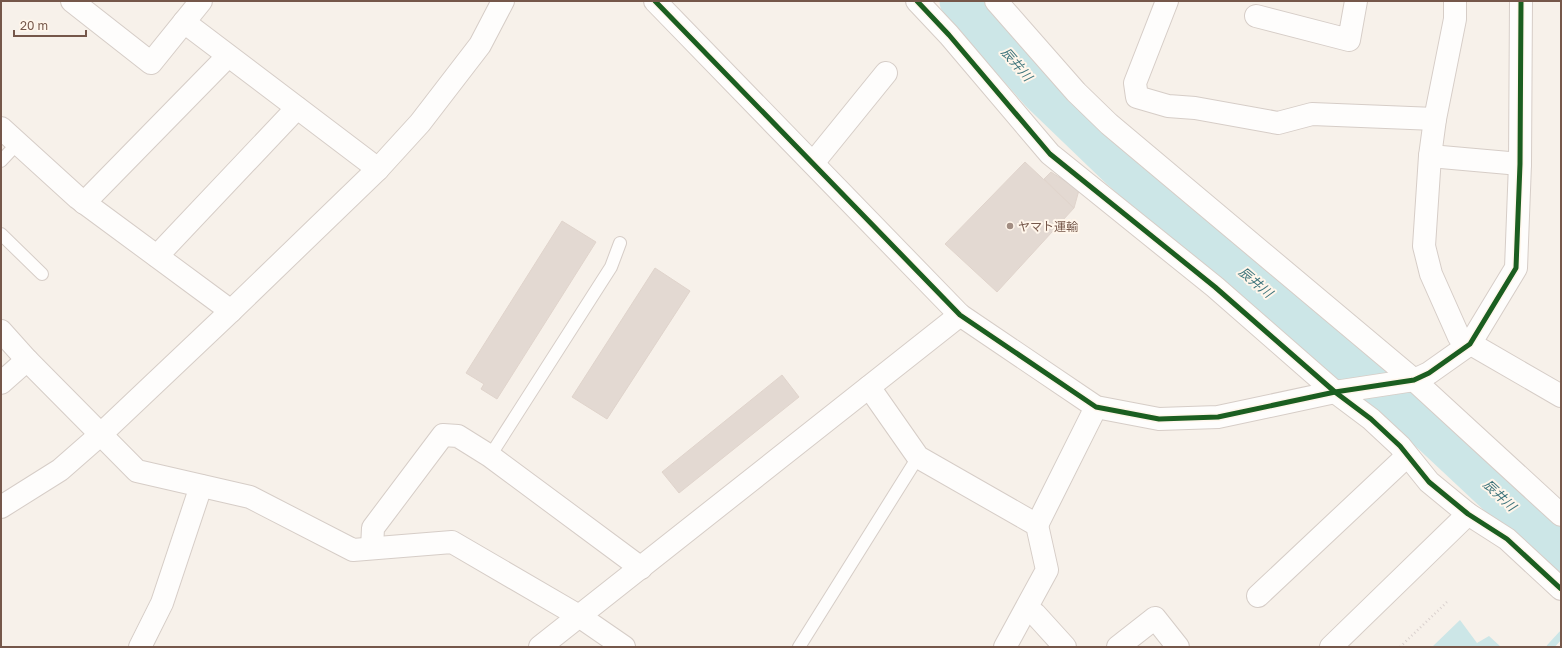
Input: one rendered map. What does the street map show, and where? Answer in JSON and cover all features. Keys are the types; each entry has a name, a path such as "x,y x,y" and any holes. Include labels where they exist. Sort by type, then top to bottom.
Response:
{"street":[{"path":"72,1 151,63 201,1"},
{"path":"1,507 60,470 100,435 378,169 420,123 480,45 503,1"},
{"path":"655,1 960,315 1096,407 1159,419 1218,418 1342,390 1409,381 1429,373 1470,344 1516,268 1520,164 1521,1"},
{"path":"917,1 949,35 1050,154 1342,390 1400,446 1429,482 1468,514 1506,539 1561,589"},
{"path":"996,1 1076,92 1108,124 1409,381 1561,515"},
{"path":"1167,1 1135,83 1137,97 1168,106 1195,108 1278,123 1312,114 1435,119"},
{"path":"1256,16 1349,40 1356,1"},
{"path":"1455,1 1455,19 1435,119 1430,156 1424,246 1430,274 1459,337 1561,396"},
{"path":"184,22 378,169"},
{"path":"84,203 228,56"},
{"path":"813,163 886,73"},
{"path":"156,256 297,108"},
{"path":"1,128 84,203 231,311"},
{"path":"1430,156 1520,164"},
{"path":"540,647 960,315"},
{"path":"1,331 100,435 138,471 250,497 353,550 452,542 580,616 624,647"},
{"path":"1,383 27,360"},
{"path":"869,387 918,457 1037,525"},
{"path":"1005,647 1047,570 1037,525 1096,407"},
{"path":"372,548 373,528 443,435 458,436 490,456 641,568"},
{"path":"1258,596 1407,456"},
{"path":"140,647 162,602 201,486"},
{"path":"1331,647 1468,514"},
{"path":"1027,609 1035,614 1066,647"},
{"path":"1118,647 1155,618 1178,647"}],"lane":[{"path":"1,161 17,144"},
{"path":"1,234 42,274"},
{"path":"490,456 611,267 620,243"},
{"path":"799,647 918,457"}],"path":[{"path":"1400,647 1448,601"}],"water":[{"path":"1460,620 1477,643 1489,636 1501,647 1432,647"}],"building":[{"name":"ヤマト運輸","path":"1025,162 1074,208 997,292 945,244"},
{"path":"1051,172 1079,190 1074,208 1044,179"},
{"path":"562,221 596,242 497,399 481,389 484,384 466,373"},
{"path":"655,268 690,291 607,419 572,397"},
{"path":"782,375 799,397 679,493 662,472"}],"waterway":[{"name":"辰井川","path":"961,1 1042,92 1120,167 1201,238 1434,434 1561,553"},
{"path":"1550,647 1561,635"}],"cycle path":[{"path":"655,1 960,315 1096,407 1159,419 1218,417 1335,392 1414,380 1429,373 1470,344 1516,268 1520,164 1521,1"},
{"path":"917,1 949,35 1050,154 1215,287 1335,392 1371,419 1400,446 1429,482 1468,514 1507,539 1561,589"}],"place":[{"name":"ヤマト運輸","path":"1010,226"}]}
